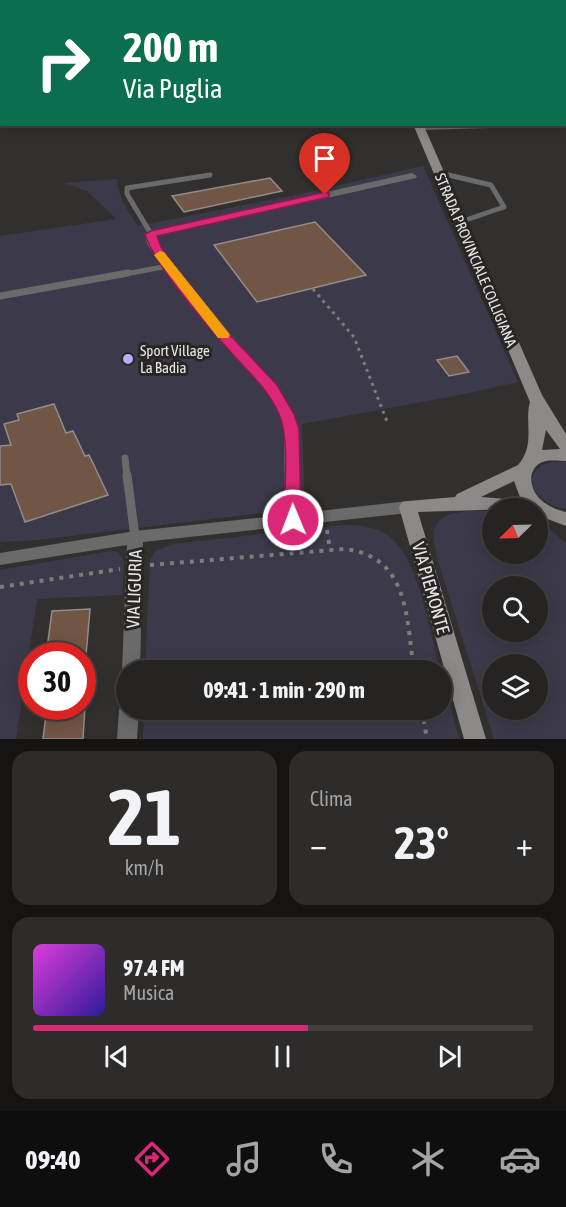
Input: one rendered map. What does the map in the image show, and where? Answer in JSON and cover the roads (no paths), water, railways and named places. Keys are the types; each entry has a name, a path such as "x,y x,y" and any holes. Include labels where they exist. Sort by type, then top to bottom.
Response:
{"main road":[{"name":"STRADA PROVINCIALE COLLIGIANA","path":"419,126 534,395 551,426 566,446"},
{"name":"STRADA PROVINCIALE COLLIGIANA","path":"527,465 538,429 534,395"},
{"path":"452,502 484,490 544,456 566,456"},
{"path":"527,465 520,480 522,490 528,498"},
{"path":"408,507 452,502 482,503"},
{"name":"VIA PIEMONTE","path":"408,507 475,739"},
{"path":"548,513 566,519"},
{"path":"548,517 566,530"}],"street":[{"path":"293,520 291,429 286,414 272,388 224,336 168,266 155,247 151,234 412,176"},
{"path":"135,537 408,507"},
{"name":"VIA LIGURIA","path":"0,558 135,537 136,566 131,660"},
{"path":"127,739 128,720"}],"lane":[{"path":"440,173 491,184 504,207 460,222"},
{"path":"151,234 127,194 127,188 210,175"},
{"path":"0,296 168,266"},
{"path":"125,458 135,537"}],"place":[{"name":"Sport Village La Badia","path":"128,359"}]}
